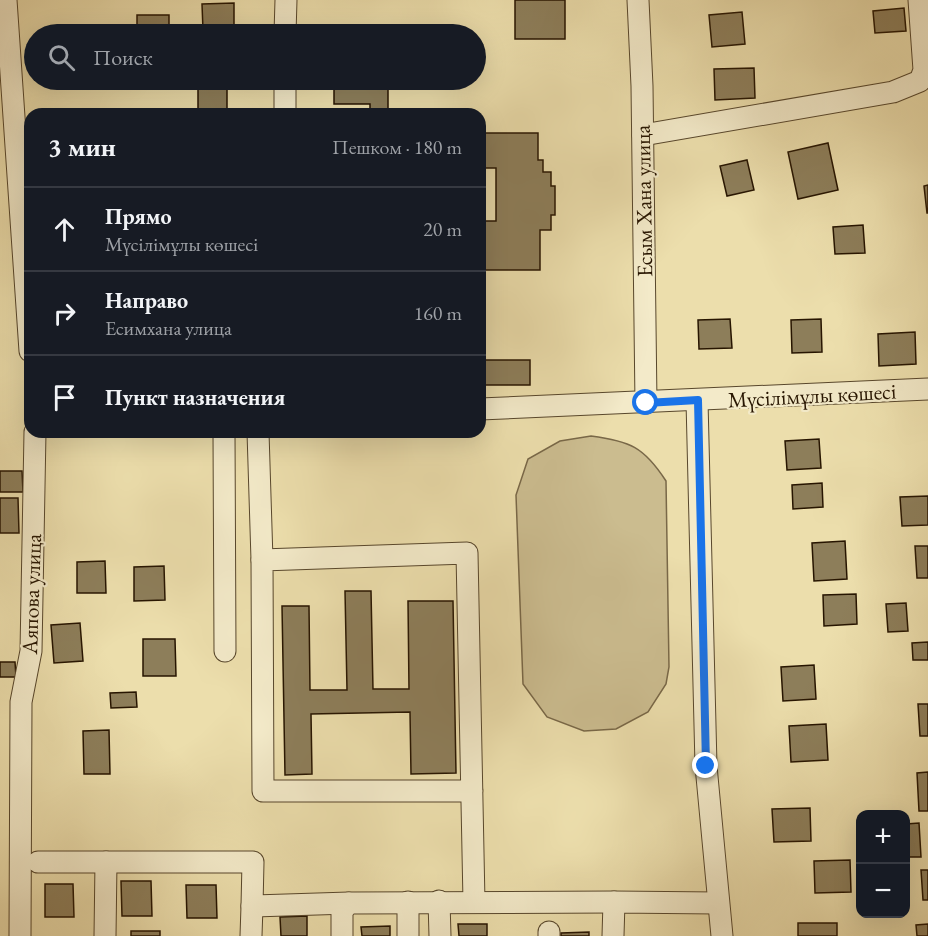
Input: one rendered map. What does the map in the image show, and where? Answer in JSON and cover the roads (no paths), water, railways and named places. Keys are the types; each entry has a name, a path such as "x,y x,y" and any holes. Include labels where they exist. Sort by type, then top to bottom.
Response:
{"street":[{"path":"6,0 24,263"},
{"path":"285,24 286,0"},
{"name":"Есым Хана улица","path":"638,0 643,135 646,403"},
{"path":"643,135 893,92 921,81 925,58 919,0"},
{"path":"285,90 285,108"},
{"name":"Мүсілімұлы көшесі","path":"486,409 928,389"},
{"path":"698,400 706,766 717,903 722,936"},
{"name":"Аяпова улица","path":"20,936 21,702 31,651 35,438"},
{"path":"224,438 225,651"},
{"path":"258,438 262,560 263,791 472,791"},
{"path":"262,560 467,553 474,902"},
{"path":"38,862 253,862 252,936"},
{"path":"105,936 106,862"},
{"path":"252,906 439,901 717,903"},
{"path":"439,901 440,936"},
{"path":"408,902 408,936"},
{"path":"613,936 614,902"},
{"path":"342,936 342,911 349,903"}]}
